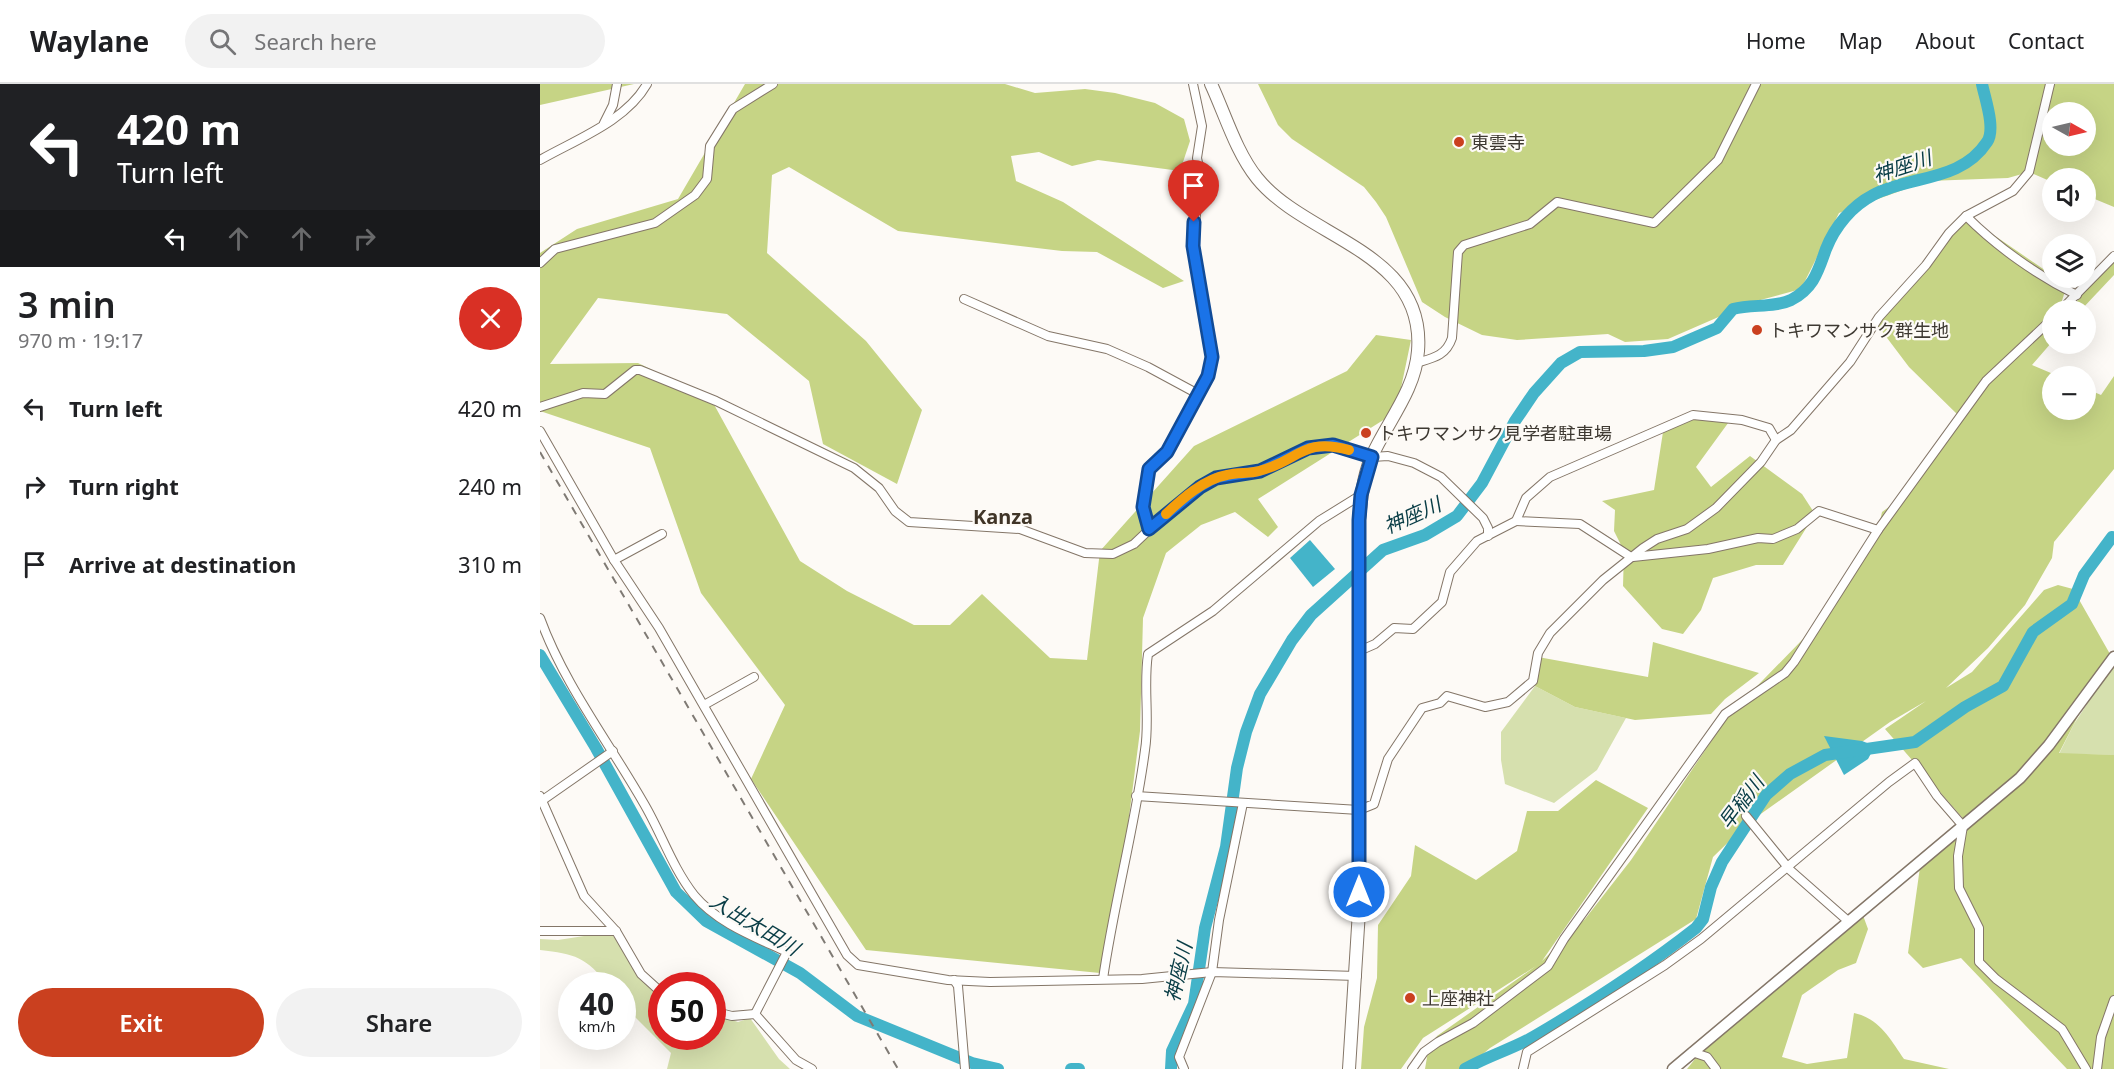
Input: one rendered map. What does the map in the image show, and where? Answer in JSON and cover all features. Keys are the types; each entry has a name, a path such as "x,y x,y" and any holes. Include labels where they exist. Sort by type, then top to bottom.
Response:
{"main road":[{"path":"1211,84 1257,178 1283,202 1366,255 1390,274 1408,297 1416,316 1419,333 1416,363 1403,400 1372,457 1361,495 1357,975 1348,1069"}],"street":[{"path":"603,124 613,105 617,84"},
{"path":"540,160 624,113 637,101 647,84"},
{"path":"540,263 555,249 655,223 694,195 707,179 710,146 733,109 773,84"},
{"path":"1149,529 1143,507 1149,469 1167,452 1208,376 1212,350 1193,246 1200,172 1197,158 1202,126 1192,84"},
{"path":"1416,363 1442,355 1449,347 1452,338 1458,252 1464,245 1530,224 1557,202 1654,223 1718,160 1756,84"},
{"path":"1136,796 1359,810 1374,804 1388,759 1422,708 1440,702 1447,696 1485,708 1508,702 1533,681 1538,653 1550,633 1631,557 1657,539 1687,529 1698,522 1761,462 1776,440 1791,430 1850,362 1879,317 1926,265 1948,233 1966,216 2013,191 2029,172 2050,84"},
{"path":"1966,216 1989,237 2039,275 2077,295"},
{"path":"2072,300 2114,256"},
{"path":"964,298 1048,336 1107,349 1148,367 1198,394"},
{"path":"1412,1069 1424,1052 1489,1011 1553,960 1564,939 1725,714 1785,674 1878,530 1986,381 2042,328"},
{"path":"540,407 583,393 605,394 635,370 640,370 716,401 854,468 879,488 896,511 909,522 1020,529 1085,553 1113,554 1134,544 1200,487 1216,478 1260,471 1308,448 1333,445 1372,457 1388,456 1414,463 1441,477 1483,518 1488,528 1488,536"},
{"path":"1516,521 1527,498 1550,477 1693,415 1742,420 1769,428 1776,440"},
{"path":"540,431 614,560 659,628 847,955 858,965 954,980 990,982 1142,979 1212,972 1357,975"},
{"path":"1103,979 1112,918 1124,869 1146,747 1145,679 1148,654 1213,612 1319,521 1361,495"},
{"path":"1359,651 1375,644 1394,628 1413,629 1442,602 1450,572 1477,540 1516,521 1580,524 1631,557 1708,549 1758,538 1773,539 1797,529 1819,512 1878,530"},
{"path":"614,560 662,534"},
{"path":"540,618 555,659 613,751 693,894 708,909 737,928 787,952 755,1014"},
{"path":"1674,1069 2020,778 2049,745 2114,657"},
{"path":"704,705 754,677"},
{"path":"613,751 541,800 584,896 616,932 641,974 648,980"},
{"path":"1523,1069 1527,1052 1665,965 1701,939 1915,763 1937,796 1964,826"},
{"path":"1185,1069 1179,1056 1212,972 1219,920 1238,841 1243,803"},
{"path":"1746,816 1787,866 1848,921"},
{"path":"1964,826 1958,856 1959,888 1979,928 1979,962 1996,979 2062,1029 2086,1069"},
{"path":"540,931 616,932"},
{"path":"954,980 958,986 965,1069"},
{"path":"2097,1069 2101,1037 2114,1000"},
{"path":"726,1014 755,1014"},
{"path":"755,1014 796,1060 812,1069"},
{"path":"1692,1052 1707,1057 1716,1069"}],"green space":[{"path":"540,84 634,84 540,105"},
{"path":"745,84 1005,84 1035,93 1085,89 1115,93 1155,103 1184,119 1190,141 1180,171 1098,160 1072,166 1039,152 1011,156 1016,181 1063,202 1184,281 1163,288 1097,252 1062,251 898,231 789,167 772,175 767,253 866,341 922,410 897,484 823,444 809,381 727,314 598,298 550,364 638,363 711,399 800,561 847,591 914,625 950,625 982,594 1050,658 1087,660 1100,551 1194,446 1347,371 1376,335 1411,340 1396,412 1258,499 1278,527 1268,537 1235,512 1201,525 1166,553 1143,618 1140,731 1119,895 1100,973 866,950 751,779 785,705 701,593 650,448 540,411 540,253 577,229 678,199"},
{"path":"1258,84 2114,84 2114,207 2096,200 2096,168 2042,168 2042,178 2029,172 2008,178 1928,181 1839,213 1801,289 1753,302 1668,339 1625,342 1608,334 1517,340 1482,335 1445,317 1422,302 1386,217 1376,202 1364,187 1292,139 1278,125"},
{"path":"1966,216 2042,268 2042,288 2066,288 2062,300 2042,300 2042,354 2032,365 2042,369 2042,420 2096,420 2096,393 2101,395 2114,376 2114,469 2054,542 2052,558 2025,605 1988,648 1946,688 1972,672 2044,590 2058,585 2073,589 2110,654 2059,753 2114,755 2114,1069 2067,1069 1961,958 1923,968 1908,953 1921,860 1967,823 1885,729 1926,701 1890,722 1748,823 1713,857 1696,919 1490,1048 1465,1069 1425,1069 1428,1051 1437,1036 1536,966 1423,1038 1401,1069 1361,1069 1364,1027 1377,978 1378,925 1411,876 1415,845 1476,880 1517,851 1527,811 1558,811 1596,780 1648,808 1542,961 1585,919 1631,860 1729,715 1803,639 1878,530 1882,512 1911,491 1960,417 1909,367 1875,322"},
{"path":"2114,254 2114,275 2090,300 2078,300 2087,288 2096,288 2096,277"},
{"path":"1693,415 1731,419 1696,467 1711,487 1750,456 1802,494 1815,514 1783,565 1756,565 1713,578 1701,610 1683,634 1662,629 1623,586 1624,551 1614,531 1615,510 1602,501 1654,490 1663,432"},
{"path":"1653,642 1759,673 1725,699 1711,714 1635,720 1575,707 1535,686 1538,657 1648,677"},
{"path":"2114,663 2114,755 2059,754 2074,724"},
{"path":"1535,686 1575,707 1626,718 1597,770 1554,803 1505,784 1501,760 1501,732"},
{"path":"1861,910 1868,929 1856,963 1838,970 1802,995 1782,1057 1807,1064 1847,1058 1854,1013 1877,1025 1889,1037 1904,1059 1949,1069 1687,1069 1695,1059"},
{"path":"610,932 648,981 648,1030 636,1018 636,972 597,972 579,958 540,950 540,939 558,940"},
{"path":"726,1018 738,1022 750,1018 779,1059 790,1069 667,1069 671,1053 668,1050 726,1050"}],"water":[{"path":"1310,540 1335,569 1313,587 1290,558"},
{"path":"1824,736 1862,741 1875,746 1868,759 1844,775"}],"waterway":[{"name":"神座川","path":"1171,1069 1172,1051 1194,1004 1205,928 1226,847 1237,768 1246,732 1260,694 1292,640 1311,615 1383,550 1425,535 1457,516 1482,483 1515,421 1534,393 1561,363 1580,352 1644,351 1673,347 1717,328 1733,309 1777,304 1791,300 1810,284 1834,232 1858,205 1888,189 1950,171 1976,155 1987,142 1990,130 1982,84"},
{"name":"早稲川","path":"1465,1069 1527,1041 1556,1024 1637,971 1696,928 1703,919 1711,887 1722,862 1766,795 1790,774 1825,755 1915,742 1965,707 2003,686 2033,632 2072,604 2084,575 2112,537"},
{"name":"入出太田川","path":"540,655 596,748 676,892 706,921 800,973 857,1016 972,1063 998,1069"},
{"name":"入出太田川","path":"1071,1069 1079,1069"}],"railway":[{"path":"540,452 898,1069"}],"slow traffic":[{"path":"1166,514 1200,487 1216,478 1229,474 1260,471 1308,448 1323,444 1349,450"}],"place":[{"name":"東雲寺","path":"1459,142"},
{"name":"トキワマンサク群生地","path":"1757,330"},
{"name":"トキワマンサク見学者駐車場","path":"1366,433"},
{"name":"上座神社","path":"1410,998"}],"district":[{"name":"Kanza","path":"1003,516"}],"route":[{"path":"1194,222 1193,246 1212,357 1208,376 1167,452 1149,469 1144,513 1149,529 1168,511 1216,478 1229,474 1260,471 1308,448 1323,444 1372,457 1361,495 1359,520 1359,892"}]}
